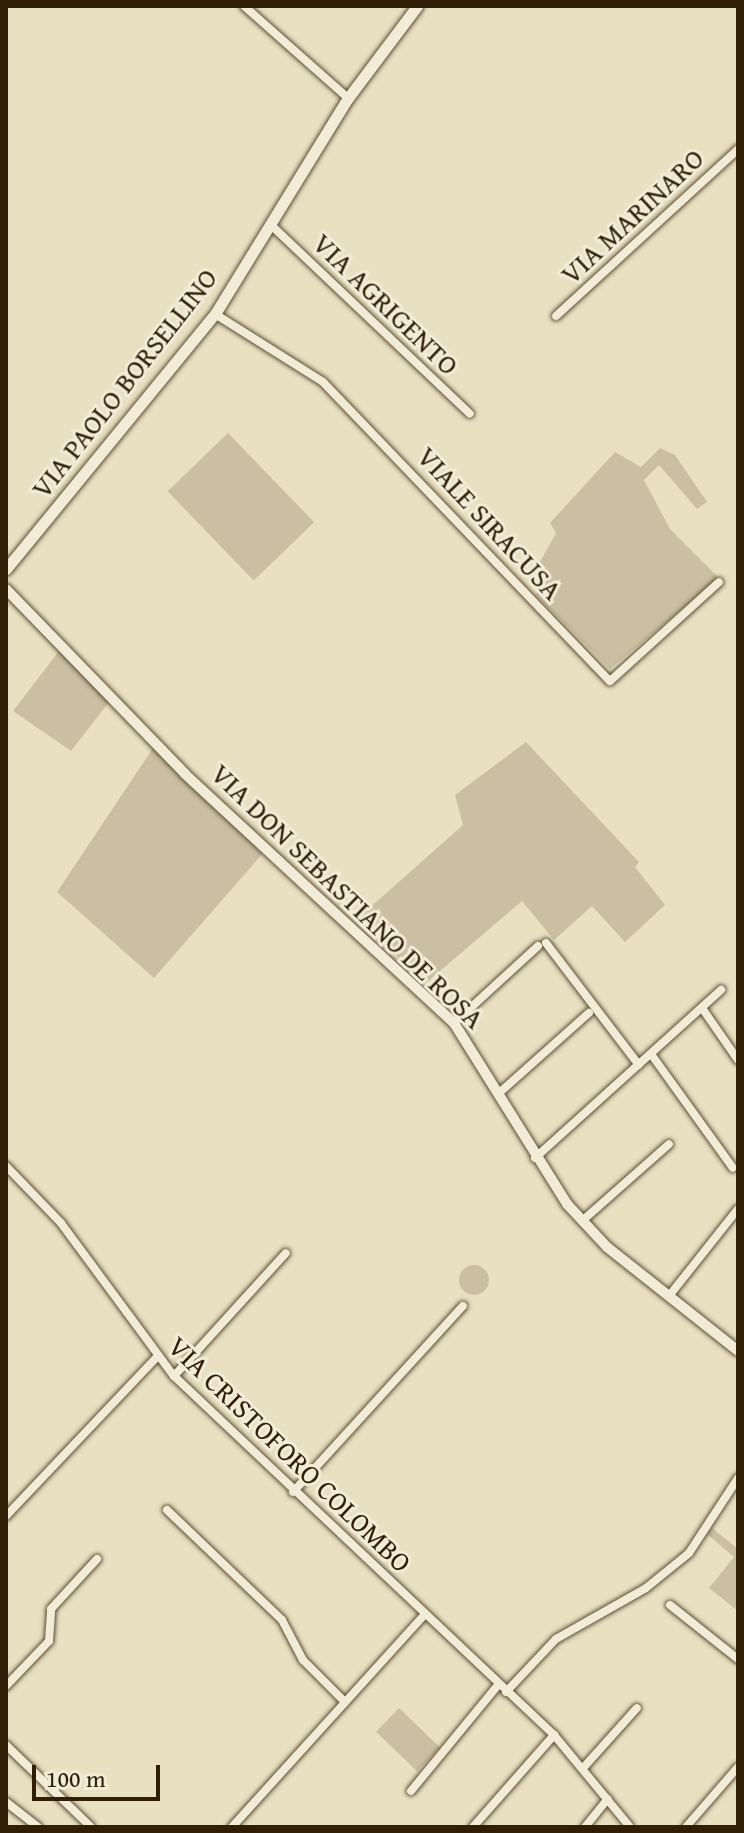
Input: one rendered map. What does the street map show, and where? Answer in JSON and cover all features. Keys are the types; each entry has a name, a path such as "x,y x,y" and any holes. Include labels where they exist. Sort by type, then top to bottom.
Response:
{"main road":[{"name":"VIA PAOLO BORSELLINO","path":"6,569 215,314 348,98 417,6"}],"street":[{"path":"244,6 348,98"},
{"name":"VIA MARINARO","path":"556,316 738,149"},
{"name":"VIA AGRIGENTO","path":"271,225 470,414"},
{"name":"VIALE SIRACUSA","path":"215,314 323,382 610,681 719,582"},
{"name":"VIA DON SEBASTIANO DE ROSA","path":"6,589 185,774 454,1023 535,1158 582,1221 738,1351"},
{"path":"454,1023 542,944 639,1065"},
{"path":"535,1158 721,990"},
{"path":"702,1008 738,1060"},
{"path":"498,1094 589,1013"},
{"path":"651,1054 733,1168"},
{"path":"582,1221 669,1144"},
{"name":"VIA CRISTOFORO COLOMBO","path":"6,1166 61,1223 174,1376 293,1492 554,1735 584,1767 630,1827"},
{"path":"669,1296 738,1209"},
{"path":"174,1376 286,1253"},
{"path":"293,1492 463,1306"},
{"path":"6,1516 157,1357"},
{"path":"506,1692 556,1639 646,1588 689,1553 738,1478"},
{"path":"167,1510 282,1620 303,1660 345,1702"},
{"path":"6,1686 49,1641 51,1609 97,1559"},
{"path":"670,1605 738,1659"},
{"path":"232,1827 424,1615"},
{"path":"411,1791 498,1685"},
{"path":"584,1767 637,1708"},
{"path":"473,1827 554,1735"},
{"path":"6,1745 91,1827"},
{"path":"686,1827 738,1767"},
{"path":"585,1827 608,1799"},
{"path":"6,1802 38,1827"}],"shaded area":[{"path":"228,433 314,522 254,581 168,491"},
{"path":"660,448 675,455 707,502 697,509 659,465 644,480 670,529 719,578 610,669 536,595 542,580 536,569 556,533 550,523 615,452 641,467"},
{"path":"59,651 109,702 71,751 13,711"},
{"path":"526,742 639,862 635,867 665,905 625,942 592,906 554,940 522,901 426,983 357,919 463,825 455,795"},
{"path":"153,748 264,852 154,978 57,892"},
{"path":"474,1265 485,1269 489,1280 485,1291 474,1295 463,1291 459,1280 463,1269"},
{"path":"712,1528 738,1549 738,1611 709,1588 734,1557 707,1534"},
{"path":"399,1708 440,1748 417,1771 376,1732"}]}
